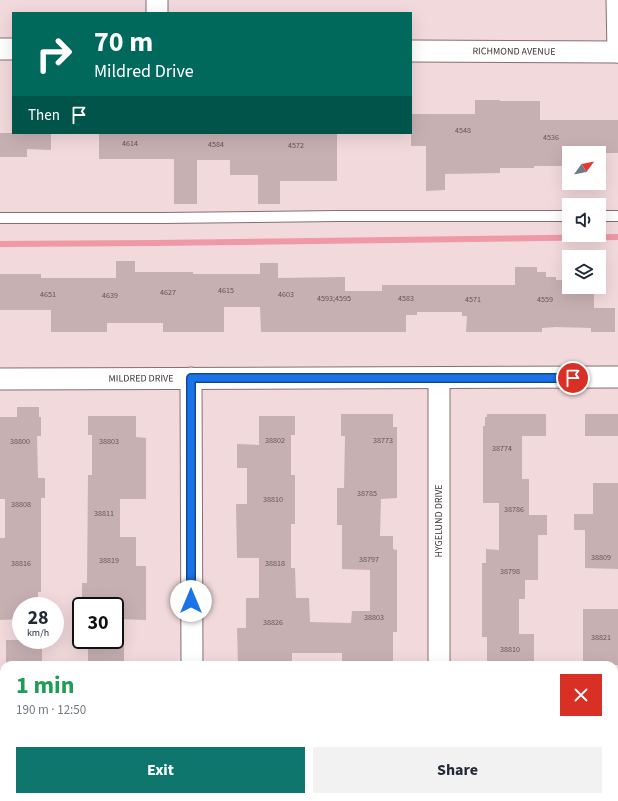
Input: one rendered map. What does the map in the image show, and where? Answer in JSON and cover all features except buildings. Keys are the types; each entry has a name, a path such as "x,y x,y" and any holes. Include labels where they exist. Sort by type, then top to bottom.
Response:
{"street":[{"path":"157,0 157,12"},
{"path":"617,0 618,52"},
{"path":"0,50 12,49"},
{"name":"RICHMOND AVENUE","path":"412,51 618,52"},
{"path":"191,378 192,661"},
{"name":"HYGELUND DRIVE","path":"439,378 439,661"},
{"name":"MILDRED DRIVE","path":"0,379 618,378"}],"lane":[{"path":"0,218 562,216"},
{"path":"606,216 618,216"}],"waterway":[{"path":"0,244 618,237"}],"route":[{"path":"191,601 191,378 573,378"}]}
